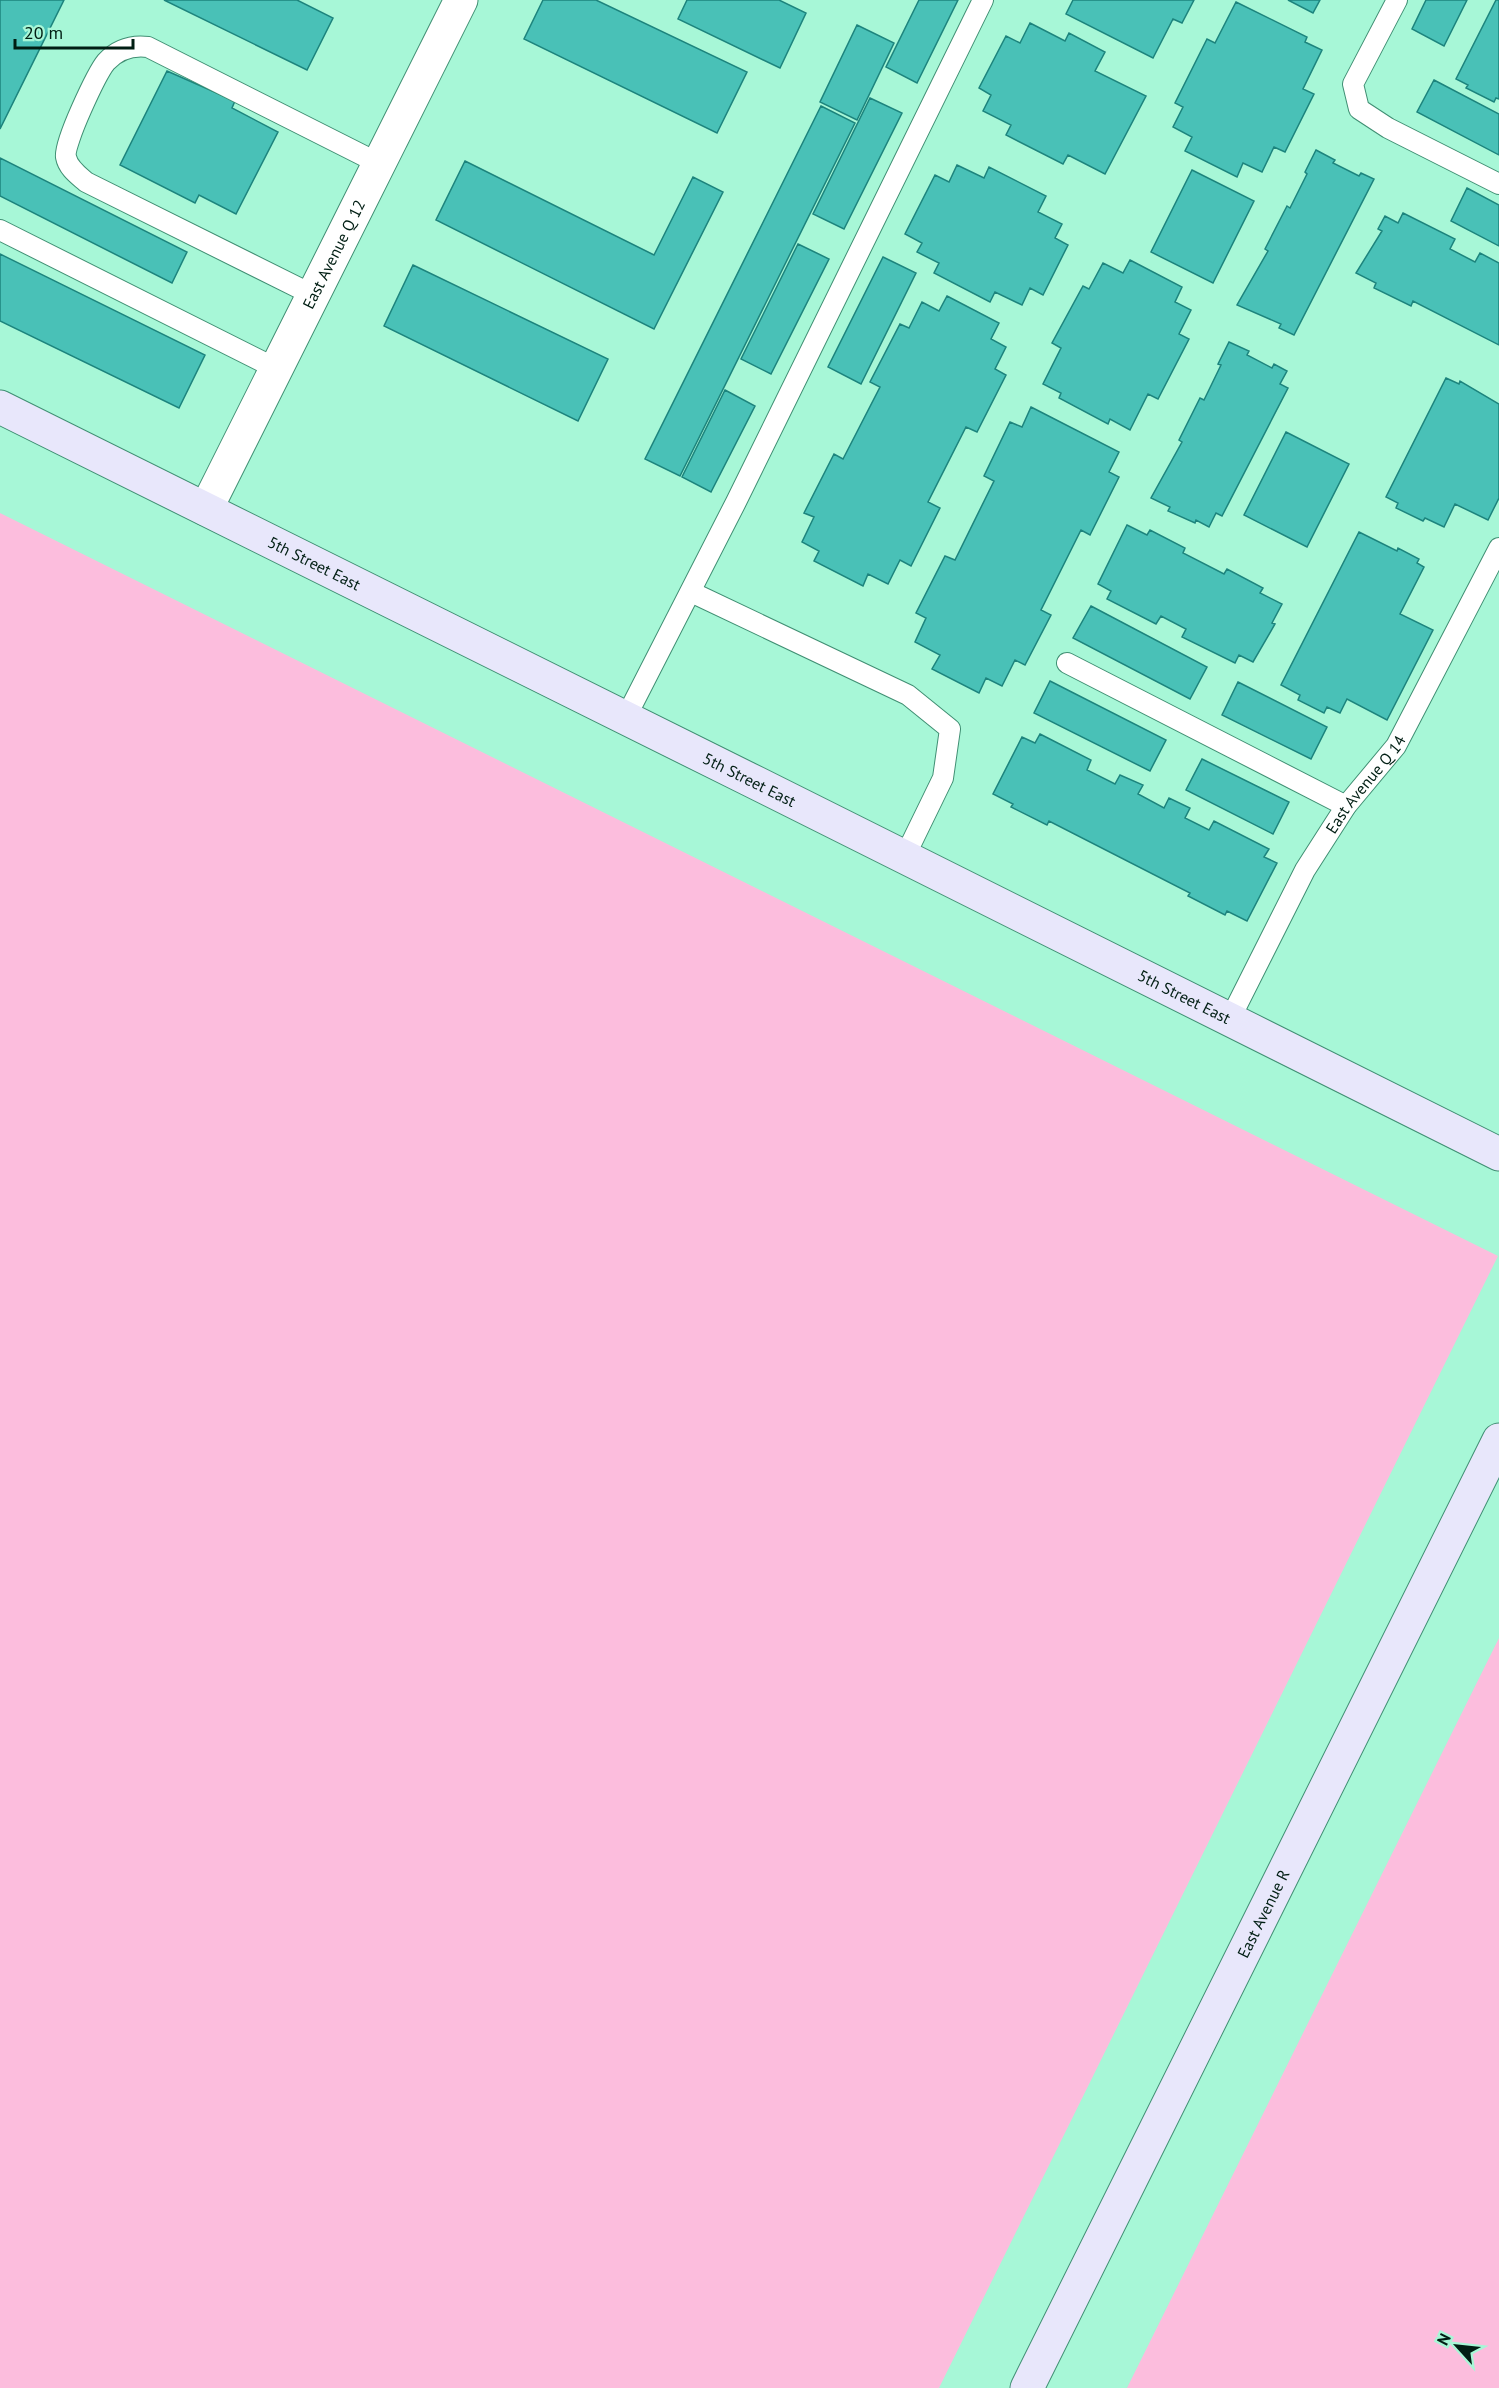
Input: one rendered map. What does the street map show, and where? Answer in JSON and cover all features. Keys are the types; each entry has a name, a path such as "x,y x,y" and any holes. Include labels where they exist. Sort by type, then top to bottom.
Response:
{"street":[{"name":"East Avenue Q 12","path":"206,509 461,0"},
{"name":"5th Street East","path":"0,407 625,719 906,856 1499,1154"},
{"name":"East Avenue R","path":"1027,2388 1499,1440"}],"lane":[{"path":"625,719 691,592 983,0"},
{"path":"1397,0 1353,84 1359,109 1388,128 1499,184"},
{"path":"313,295 86,182 72,170 66,156 68,138 105,63 118,52 134,45 148,47 380,164"},
{"path":"0,230 275,368"},
{"name":"East Avenue Q 14","path":"1230,1019 1305,870 1346,806 1396,746 1499,548"},
{"path":"691,592 908,694 950,729 943,778 906,856"},
{"path":"1067,663 1346,806"}],"shaded area":[{"path":"0,513 1498,1256 939,2388 0,2388"},
{"path":"1499,1638 1499,2388 1127,2388"}],"building":[{"path":"0,0 64,0 0,129"},
{"path":"164,0 297,0 333,18 307,70"},
{"path":"543,0 596,0 747,72 717,133 524,39"},
{"path":"687,0 779,0 806,13 780,68 678,19"},
{"path":"919,0 958,0 917,83 886,67"},
{"path":"1073,0 1194,0 1182,23 1173,19 1153,58 1066,14"},
{"path":"1288,0 1320,0 1313,13"},
{"path":"1426,0 1467,0 1444,46 1412,29"},
{"path":"1496,0 1499,0 1499,99 1496,98 1494,102 1466,88 1468,85 1456,79"},
{"path":"1236,2 1307,37 1305,42 1322,50 1303,89 1314,94 1285,152 1274,147 1262,172 1243,163 1237,177 1185,151 1192,137 1173,127 1183,107 1175,103 1207,39 1215,43"},
{"path":"1030,23 1065,41 1069,33 1105,52 1095,71 1146,96 1105,174 1068,155 1063,164 1006,135 1011,125 983,111 991,95 979,88 1006,36 1020,43"},
{"path":"857,25 894,43 857,120 820,102"},
{"path":"167,71 235,101 232,108 278,132 236,214 199,195 195,203 120,165"},
{"path":"1434,80 1499,114 1499,155 1417,112"},
{"path":"870,98 902,113 844,229 813,214"},
{"path":"821,106 855,123 680,476 645,459"},
{"path":"1316,150 1335,160 1333,163 1359,176 1361,173 1374,179 1294,335 1279,328 1281,324 1237,305 1268,251 1265,249 1287,206 1290,208"},
{"path":"0,158 187,252 172,283 0,196"},
{"path":"465,161 654,255 693,177 723,192 654,329 436,220"},
{"path":"957,165 984,178 989,167 1046,196 1038,212 1062,224 1055,238 1068,245 1043,295 1030,288 1022,305 995,292 990,302 934,273 939,263 917,252 922,243 905,234 935,175 949,182"},
{"path":"1192,170 1254,201 1213,283 1151,252"},
{"path":"1467,188 1499,205 1499,246 1451,221"},
{"path":"1403,213 1455,239 1450,249 1475,262 1480,253 1499,263 1499,345 1413,301 1411,306 1374,288 1376,283 1356,273 1382,231 1378,229 1385,216 1398,223"},
{"path":"798,244 829,259 771,374 741,359"},
{"path":"0,254 205,355 179,408 0,321"},
{"path":"883,257 916,273 861,384 828,367"},
{"path":"1130,260 1182,287 1175,302 1191,310 1179,334 1189,339 1158,399 1148,394 1130,430 1110,419 1108,424 1059,398 1061,393 1043,384 1061,348 1052,343 1083,286 1089,289 1103,263 1123,273"},
{"path":"413,265 608,359 578,421 384,326"},
{"path":"947,296 999,323 991,339 1006,347 995,369 1006,375 977,432 966,427 928,502 940,508 911,566 900,560 888,584 868,574 863,586 814,561 819,551 802,542 814,517 804,513 834,454 843,459 880,387 870,382 900,324 909,328 922,302 939,311"},
{"path":"1229,342 1249,351 1247,355 1272,368 1274,364 1287,371 1280,384 1288,388 1222,516 1216,513 1209,527 1168,511 1170,507 1151,498 1182,442 1179,440 1200,398 1204,400"},
{"path":"1446,378 1459,384 1460,381 1499,404 1499,498 1488,520 1455,504 1444,527 1425,518 1423,521 1396,508 1398,503 1386,497"},
{"path":"725,390 755,406 711,492 682,477"},
{"path":"1031,407 1119,452 1109,472 1119,477 1090,535 1081,530 1041,610 1051,615 1025,665 1015,660 1002,686 986,678 979,693 932,669 940,655 915,642 926,618 916,613 945,556 955,560 994,481 984,476 1010,422 1022,427"},
{"path":"1286,432 1349,464 1307,547 1244,515"},
{"path":"1127,525 1147,535 1150,530 1185,548 1183,553 1224,574 1227,569 1263,588 1260,593 1282,604 1272,623 1275,624 1253,662 1239,655 1235,663 1182,637 1186,629 1161,616 1156,624 1107,599 1111,591 1098,584"},
{"path":"1359,532 1419,559 1417,563 1424,567 1400,614 1433,630 1387,720 1347,699 1340,713 1327,707 1324,713 1298,700 1300,695 1281,685"},
{"path":"1091,606 1207,667 1190,699 1073,638"},
{"path":"1050,681 1166,740 1150,771 1034,713"},
{"path":"1238,682 1327,727 1311,759 1222,715"},
{"path":"1040,734 1091,760 1087,770 1115,784 1120,775 1143,785 1138,794 1164,808 1169,798 1190,808 1185,818 1209,830 1214,821 1269,849 1264,857 1277,863 1247,921 1227,911 1225,915 1188,896 1190,893 1049,821 1047,825 1011,807 1013,804 993,794 1022,737 1035,743"},
{"path":"1202,759 1289,802 1273,834 1186,790"}]}
